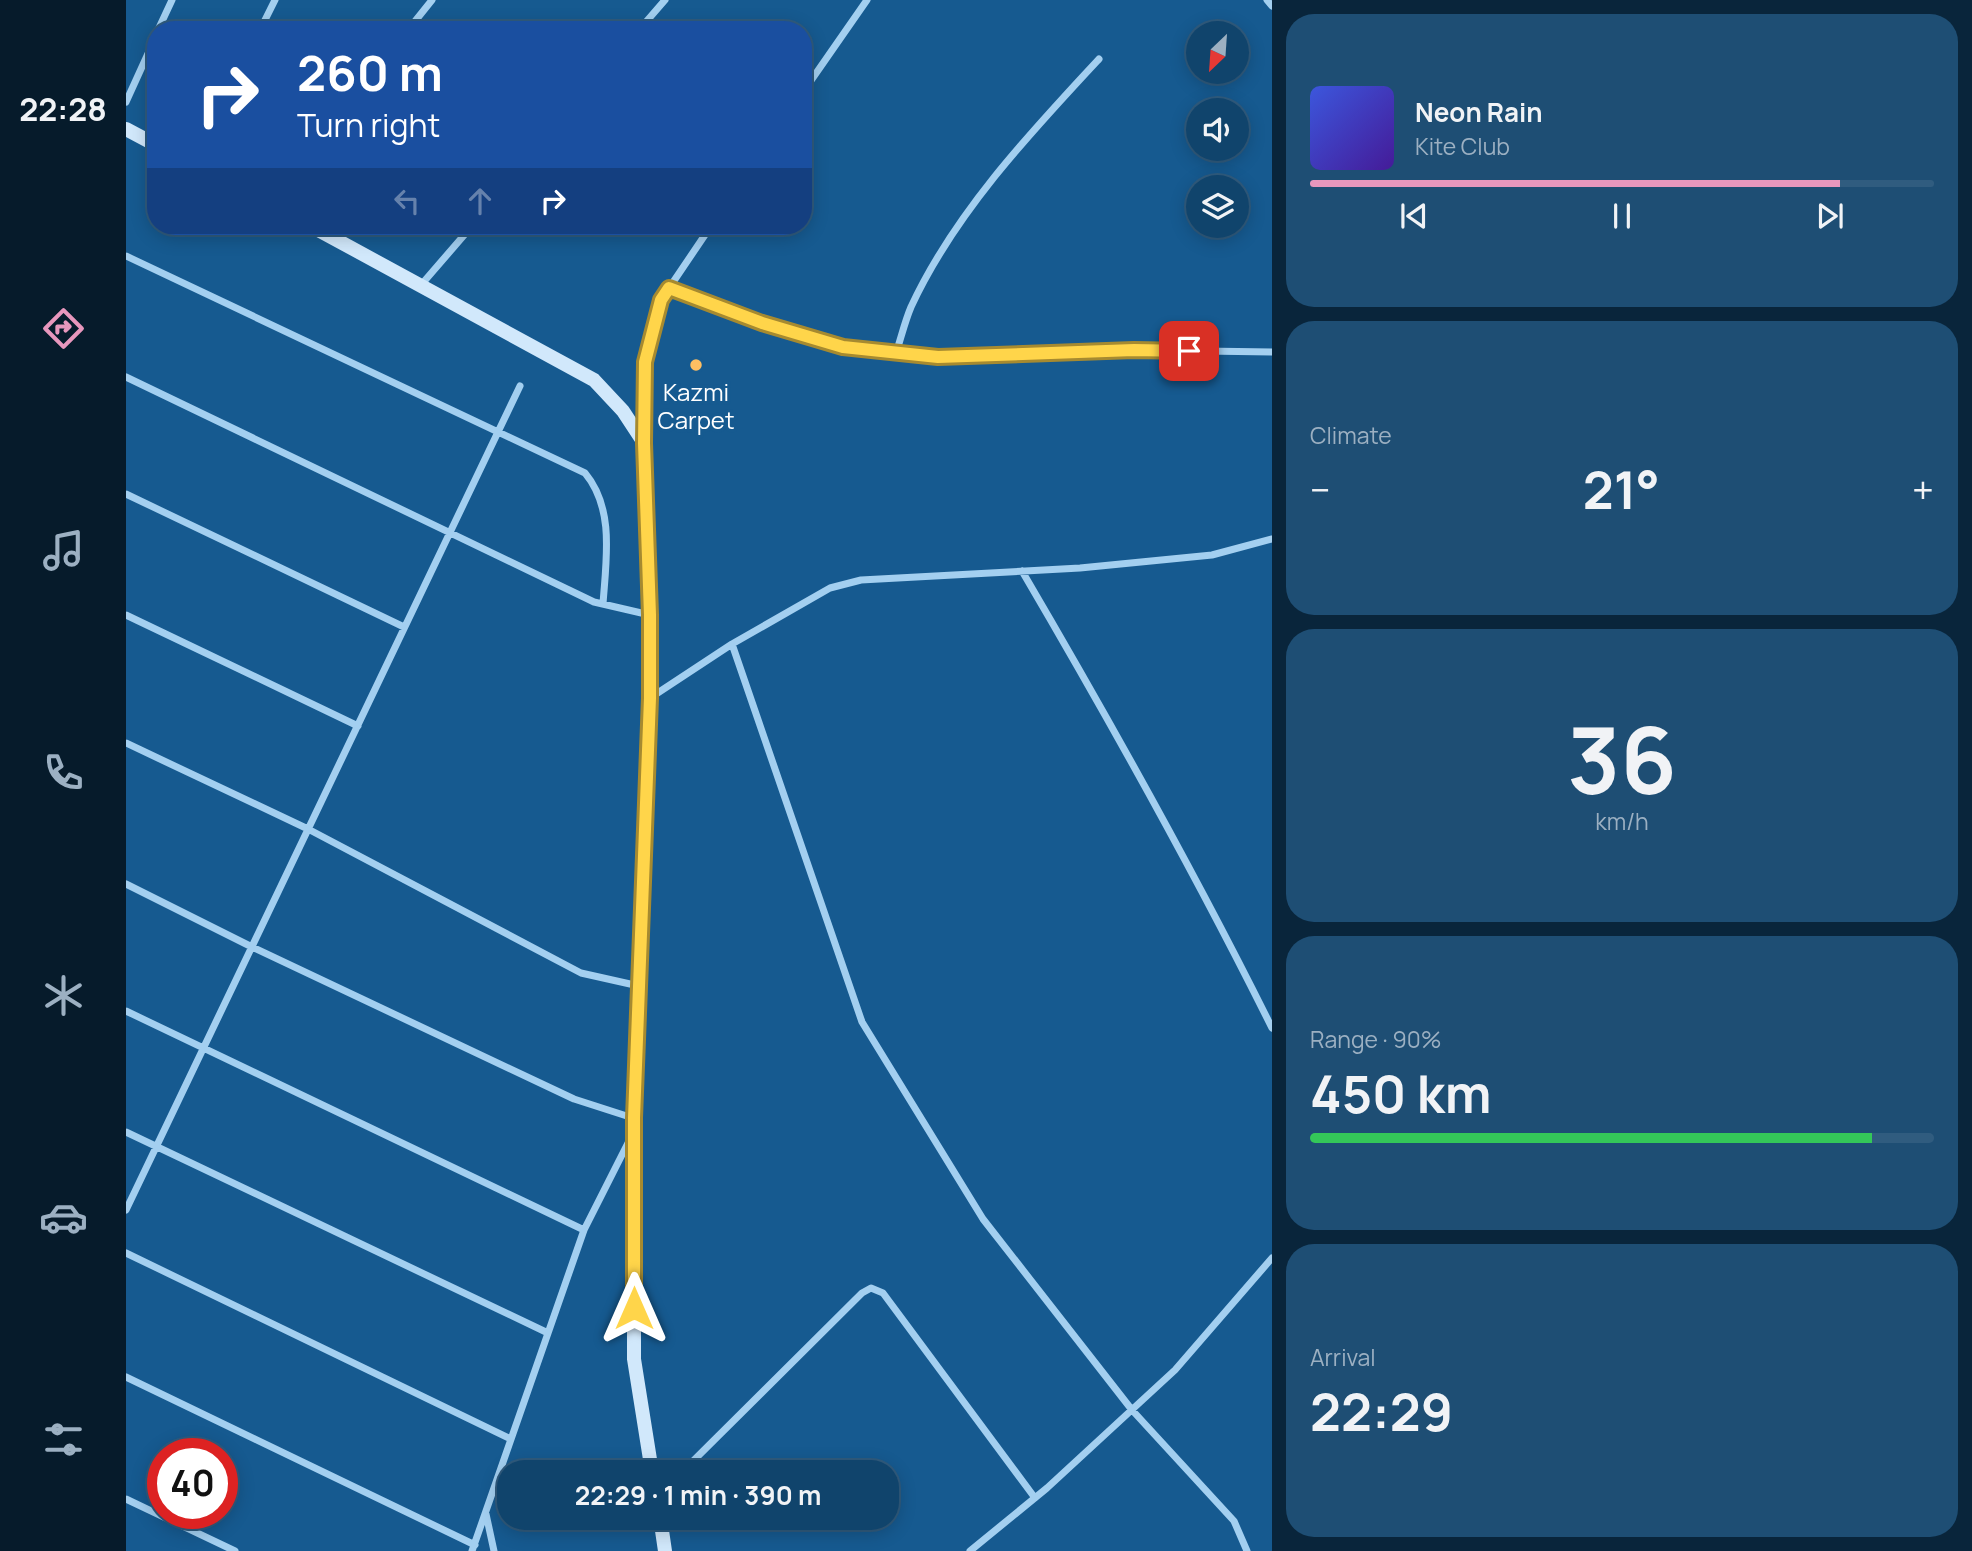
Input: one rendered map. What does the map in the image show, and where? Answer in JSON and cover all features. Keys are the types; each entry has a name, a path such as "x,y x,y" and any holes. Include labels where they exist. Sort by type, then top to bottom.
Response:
{"street":[{"path":"162,21 172,0"},
{"path":"264,21 275,0"},
{"path":"415,21 432,0"},
{"path":"647,21 665,0"},
{"path":"812,79 867,0"},
{"path":"1267,0 1272,6"},
{"path":"126,102 147,56"},
{"path":"896,353 911,308 957,228 1034,128 1098,59"},
{"path":"126,129 147,140"},
{"path":"328,235 594,380 623,411 644,443"},
{"path":"421,285 464,235"},
{"path":"650,1460 634,1359 634,1125 650,698 644,443 645,362 661,300 705,235"},
{"path":"126,256 585,473 596,486 607,531 603,604"},
{"path":"669,288 762,323 843,347 896,353 938,357 1134,350 1272,352"},
{"path":"126,377 594,602 650,615"},
{"path":"126,1210 520,386"},
{"path":"126,494 404,627"},
{"path":"650,698 732,644 830,588 861,580 1080,568 1212,555 1272,539"},
{"path":"1022,571 1101,707 1226,935 1272,1028"},
{"path":"126,615 358,726"},
{"path":"732,644 862,1022 983,1219 1132,1410 1234,1521 1247,1551"},
{"path":"126,743 308,829 581,973 639,986"},
{"path":"126,884 252,947 634,1125"},
{"path":"126,1010 584,1230"},
{"path":"126,1377 474,1548 584,1230 634,1125"},
{"path":"126,1132 548,1333"},
{"path":"126,1254 511,1439"},
{"path":"974,1550 1175,1370 1272,1258"},
{"path":"694,1460 862,1293 871,1288 883,1293 1035,1498"},
{"path":"126,1499 235,1551"},
{"path":"485,1514 494,1551"},
{"path":"662,1530 665,1551"}],"place":[{"name":"Kazmi Carpet","path":"696,365"}],"route":[{"path":"634,1308 634,1118 650,698 644,443 645,362 661,300 669,288 762,323 843,347 938,357 1134,350 1189,351"}]}
